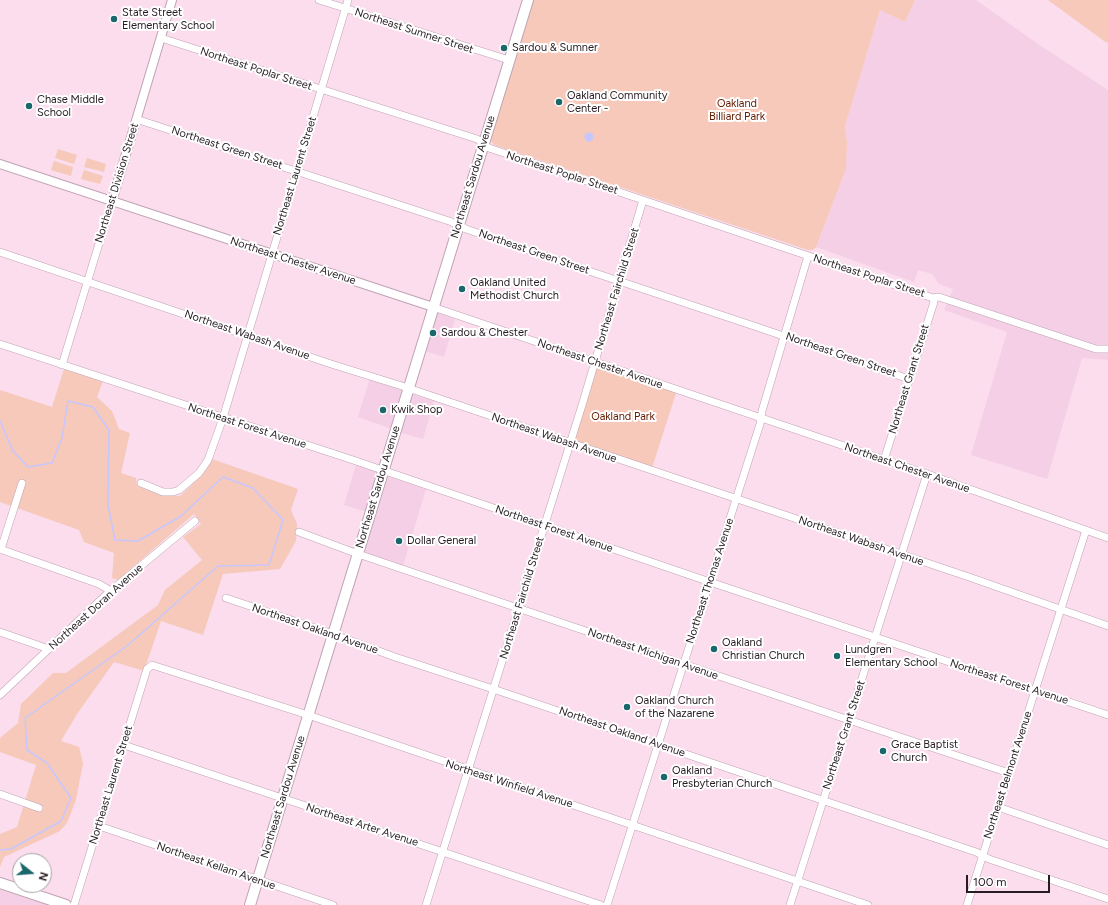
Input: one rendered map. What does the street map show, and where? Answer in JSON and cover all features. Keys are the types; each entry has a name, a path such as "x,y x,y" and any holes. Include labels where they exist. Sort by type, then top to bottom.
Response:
{"main road":[{"name":"Northeast Sardou Avenue","path":"250,905 528,0"},
{"path":"0,883 66,905"}],"street":[{"name":"Northeast Division Street","path":"62,366 172,0"},
{"name":"Northeast Sumner Street","path":"319,0 510,60"},
{"name":"Northeast Laurent Street","path":"141,483 163,492 173,492 183,488 205,465 212,449 223,418 348,0"},
{"name":"Northeast Poplar Street","path":"161,38 477,139 489,148 933,298 939,297 1096,349 1108,349"},
{"name":"Northeast Green Street","path":"136,119 452,222 473,232 909,378"},
{"name":"Northeast Chester Avenue","path":"0,164 927,474 1108,538"},
{"name":"Northeast Fairchild Street","path":"426,905 595,363 643,200"},
{"name":"Northeast Wabash Avenue","path":"0,252 737,499 1108,626"},
{"name":"Northeast Thomas Avenue","path":"607,905 737,499 808,256"},
{"name":"Northeast Grant Street","path":"884,460 934,302 933,298"},
{"name":"Northeast Forest Avenue","path":"0,344 1108,715"},
{"name":"Northeast Grant Street","path":"790,905 927,474"},
{"path":"22,483 0,549 99,584 111,591"},
{"name":"Northeast Doran Avenue","path":"0,695 111,591 194,521"},
{"name":"Northeast Belmont Avenue","path":"967,905 1086,530"},
{"name":"Northeast Michigan Avenue","path":"299,532 358,554 1009,773"},
{"name":"Northeast Oakland Avenue","path":"226,598 333,634 395,657 823,800 978,853 989,859 1108,899"},
{"path":"0,632 49,649"},
{"name":"Northeast Winfield Avenue","path":"150,666 152,665 308,715 868,905"},
{"name":"Northeast Laurent Street","path":"74,905 147,669 150,666"},
{"name":"Northeast Arter Avenue","path":"124,745 601,905"},
{"path":"0,794 39,808"},
{"path":"998,807 1108,845"},
{"name":"Northeast Kellam Avenue","path":"99,826 333,905"}],"shaded area":[{"path":"915,0 976,0 1038,44 1108,90 1108,360 1082,358 1047,479 971,455 1007,332 944,310 953,289 939,284 932,274 918,270 914,282 816,247 846,169 847,143 845,126 880,10 905,22"},
{"path":"436,313 455,319 444,357 425,351"},
{"path":"370,378 401,389 403,393 392,429 358,417"},
{"path":"412,394 434,401 423,439 399,432 410,396"},
{"path":"356,465 375,471 378,477 367,512 344,505"},
{"path":"387,476 426,489 403,566 368,554 365,552 364,548"},
{"path":"0,888 51,905 0,905"}],"green space":[{"name":"Oakland Billiard Park","path":"533,0 915,0 905,22 880,10 845,126 847,143 846,169 816,247 813,250 808,250 494,145 491,141 492,134"},
{"path":"1048,0 1108,0 1108,43 1104,41"},
{"path":"58,149 77,155 74,164 55,158"},
{"path":"87,158 106,164 104,172 84,167"},
{"path":"54,161 73,167 71,176 51,170"},
{"path":"84,170 103,176 100,184 81,179"},
{"name":"Oakland Park","path":"595,363 677,390 651,471 570,443"},
{"path":"64,369 103,381 97,397 112,411 119,429 130,433 121,473 136,478 137,486 167,496 180,496 201,476 212,459 298,489 291,510 297,524 296,541 280,569 223,574 203,635 161,621 144,671 114,662 77,714 61,741 79,747 83,763 76,800 67,823 60,831 4,857 0,867 0,834 17,827 36,765 0,752 0,738 18,723 21,704 53,673 66,673 158,605 165,590 202,560 183,537 201,524 194,514 118,580 112,578 114,553 84,542 79,530 0,502 0,390 52,407"}],"water":[{"path":"589,132 594,137 589,142 584,137"}],"waterway":[{"path":"0,421 13,451 28,467 52,463 62,438 68,401 93,407 109,430 108,505 115,540 138,541 181,516 223,477 253,488 283,520 269,565 218,566 127,646 25,718 27,750 47,763 71,798 61,821 11,849 0,850"}],"place":[{"name":"State Street Elementary School","path":"114,19"},
{"name":"Sardou & Sumner","path":"504,48"},
{"name":"Oakland Community Center -","path":"559,102"},
{"name":"Chase Middle School","path":"29,106"},
{"name":"Oakland United Methodist Church","path":"462,289"},
{"name":"Sardou & Chester","path":"433,333"},
{"name":"Kwik Shop","path":"383,410"},
{"name":"Dollar General","path":"399,541"},
{"name":"Oakland Christian Church","path":"714,649"},
{"name":"Lundgren Elementary School","path":"837,656"},
{"name":"Oakland Church of the Nazarene","path":"627,707"},
{"name":"Grace Baptist Church","path":"883,751"},
{"name":"Oakland Presbyterian Church","path":"664,777"}]}
